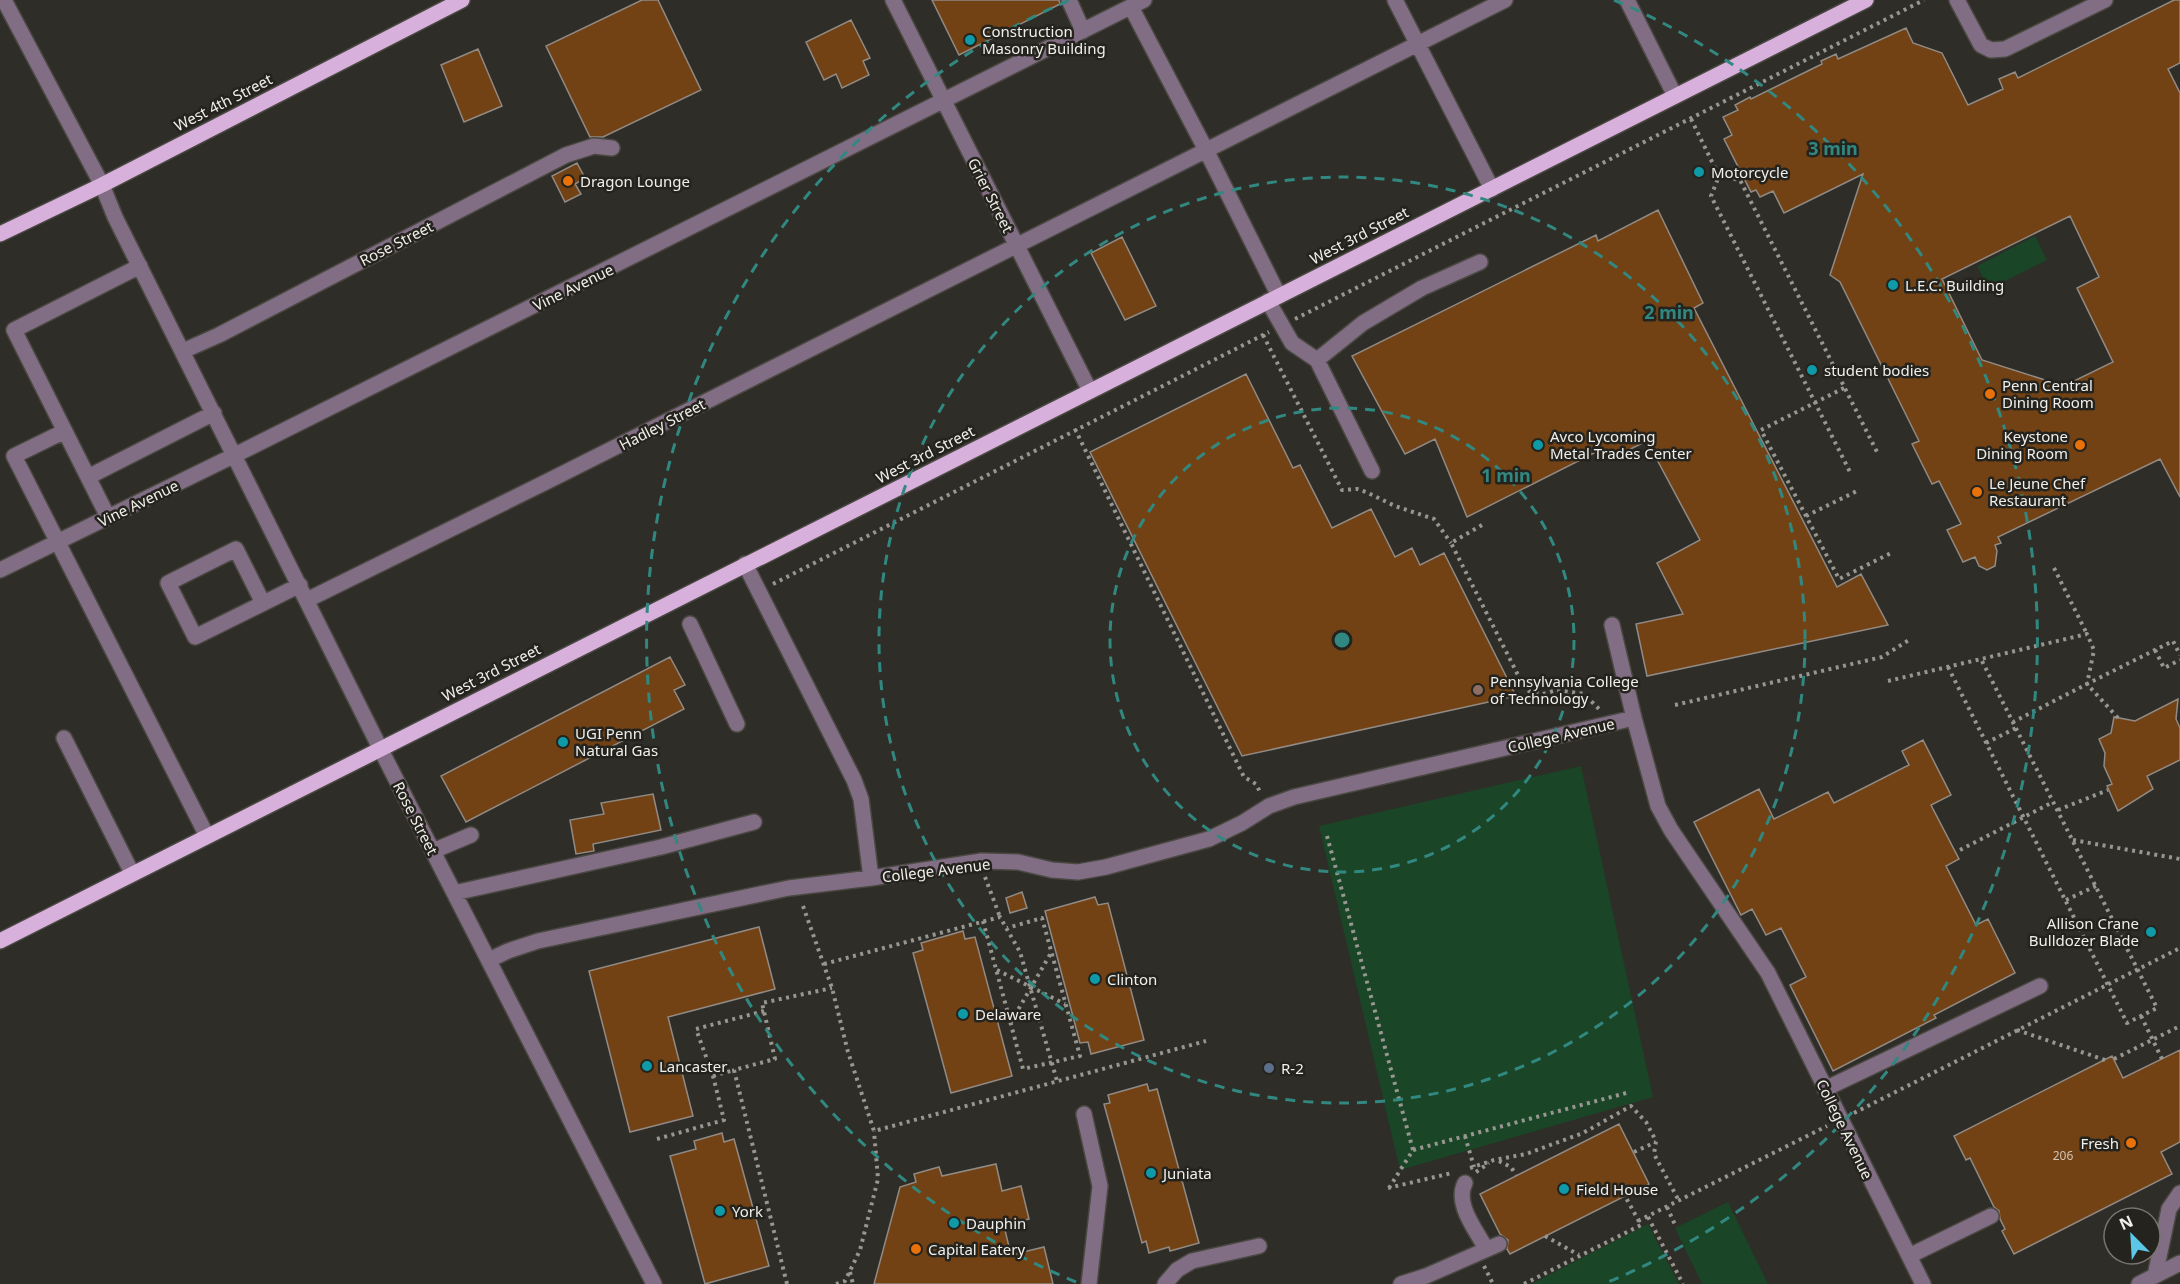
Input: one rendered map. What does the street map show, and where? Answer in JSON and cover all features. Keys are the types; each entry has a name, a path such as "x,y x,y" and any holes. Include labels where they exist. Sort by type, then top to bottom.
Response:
{"main road":[{"name":"West 4th Street","path":"0,234 102,185 462,0"},
{"name":"West 3rd Street","path":"0,941 1866,0"}],"street":[{"name":"Grier Street","path":"893,0 1090,391"},
{"path":"1069,0 1083,31"},
{"path":"1395,0 1492,189"},
{"name":"Hadley Street","path":"307,600 1506,0"},
{"path":"1627,0 1675,96"},
{"path":"1957,0 1981,45 1991,50 2005,49 2105,0"},
{"name":"Rose Street","path":"8,4 102,185 380,748 654,1284"},
{"name":"Vine Avenue","path":"0,570 1137,4"},
{"path":"1137,4 1273,299 1281,326 1292,343 1317,360 1372,471"},
{"name":"Rose Street","path":"183,351 219,335 566,155 594,146 612,148"},
{"path":"1317,360 1363,323 1422,288 1480,262"},
{"path":"108,517 14,330 140,266"},
{"path":"88,477 214,413"},
{"path":"65,431 14,456 207,836"},
{"path":"263,603 236,549 168,583 195,637 300,585"},
{"name":"College Avenue","path":"745,564 858,790 871,878"},
{"path":"690,624 737,724"},
{"path":"1612,625 1634,718"},
{"name":"College Avenue","path":"489,960 538,941 789,888 982,861 1018,862 1052,870 1078,872 1106,867 1209,839 1242,823 1269,806 1294,796 1634,718 1658,806 1671,830 1768,973 1923,1284"},
{"path":"64,738 132,873"},
{"path":"454,893 674,844 754,822"},
{"path":"433,851 471,835"},
{"path":"1826,1089 2040,986"},
{"path":"1084,1114 1100,1186 1089,1284"},
{"path":"1401,1284 1426,1276 1492,1247 1462,1203 1461,1191 1465,1183"},
{"path":"2155,1276 2169,1209 2180,1193"},
{"path":"1908,1256 1991,1216"},
{"path":"1165,1284 1177,1270 1192,1261 1258,1246"},
{"path":"2139,1284 2180,1263"}],"path":[{"path":"759,591 1924,0"},
{"path":"1691,119 1719,176 1711,196 1850,472"},
{"path":"1719,176 1740,180 1877,452"},
{"path":"1845,388 1761,430 1839,579 1891,553"},
{"path":"1075,429 1244,777 1256,784 1260,792"},
{"path":"1806,516 1859,490"},
{"path":"1482,525 1451,543 1519,677 1529,691 1543,694 1557,690 1584,694 1601,711"},
{"path":"2054,568 2094,650 2087,684"},
{"path":"1888,681 2087,634"},
{"path":"1675,705 1882,657 1910,640"},
{"path":"2013,722 2173,641 2180,655"},
{"path":"2155,650 2164,668 2180,660"},
{"path":"1948,667 2127,1023 2157,1008 1981,659"},
{"path":"2087,684 2118,718"},
{"path":"1986,743 2016,728"},
{"path":"2058,810 2108,790"},
{"path":"1960,850 2053,802"},
{"path":"1327,836 1413,1150"},
{"path":"2073,840 2180,859"},
{"path":"985,876 1000,917 1020,952 1057,1081"},
{"path":"2066,900 2096,886"},
{"path":"803,906 832,988 848,1052 874,1131 878,1179 860,1250 845,1281 836,1284"},
{"path":"824,964 1000,917"},
{"path":"983,921 1023,1069 1080,1056 1042,918 1007,928"},
{"path":"1853,1113 2180,948"},
{"path":"1010,1022 1052,953"},
{"path":"996,969 1066,1005"},
{"path":"713,1076 775,1059 762,1003 832,988"},
{"path":"657,1139 724,1120 713,1076 696,1029 764,1011"},
{"path":"2141,1016 2162,1059"},
{"path":"2114,1059 2180,1026"},
{"path":"2017,1030 2104,1060"},
{"path":"874,1131 1206,1041"},
{"path":"734,1070 787,1284"},
{"path":"1630,1092 1413,1150 1388,1188 1494,1160 1526,1154 1583,1133 1631,1106 1646,1122 1656,1141 1654,1154 1679,1201"},
{"path":"1638,1221 1827,1126"},
{"path":"1465,1136 1474,1167"},
{"path":"1634,1152 1656,1141"},
{"path":"1494,1160 1504,1161 1516,1175"},
{"path":"1524,1284 1641,1225 1625,1196"},
{"path":"1667,1207 1676,1227"},
{"path":"1648,1216 1683,1284"},
{"path":"1545,1236 1580,1256"},
{"path":"850,1271 853,1284"}],"green space":[{"path":"2035,236 2047,260 1989,289 1977,266"},
{"path":"1581,766 1653,1097 1400,1170 1319,826"},
{"path":"1728,1202 1768,1284 1702,1284 1675,1228"},
{"path":"1648,1224 1679,1284 1531,1284"}],"building":[{"path":"642,0 658,0 701,90 603,137 590,137 546,46"},
{"name":"Construction Masonry Building","path":"932,0 1059,0 1060,4 959,55"},
{"name":"L.E.C. Building","path":"2174,0 2180,0 2180,63 2168,69 2180,93 2180,497 2160,459 1998,537 2001,543 1995,545 1997,551 1995,566 1987,570 1979,566 1975,557 1963,562 1947,530 1961,524 1939,481 1932,484 1912,444 1919,441 1840,282 1830,275 1863,174 1784,213 1773,191 1760,197 1756,190 1751,192 1724,139 1732,135 1723,117 1738,110 1735,105 1822,64 1821,61 1836,54 1838,59 1906,28 1913,43 1942,53 1968,105 2003,89 1999,79 2015,72 2018,78","holes":["2070,216 2099,277 2077,288 2113,362 2064,386 1982,360 1942,279"]},
{"path":"851,20 870,58 863,61 869,75 842,88 836,74 824,80 806,42"},
{"path":"478,49 502,106 464,122 441,65"},
{"path":"577,163 585,178 575,184 581,194 565,202 552,176"},
{"name":"Avco Lycoming Metal Trades Center","path":"1658,210 1703,303 1694,308 1837,587 1861,574 1888,625 1647,676 1636,624 1683,614 1657,563 1700,540 1647,441 1614,457 1600,450 1467,517 1435,439 1405,454 1352,356 1596,235 1598,241"},
{"path":"1122,237 1156,306 1125,320 1091,253"},
{"path":"1246,374 1293,468 1300,465 1332,528 1371,509 1395,557 1412,548 1420,565 1444,553 1516,696 1242,756 1090,452"},
{"name":"UGI Penn Natural Gas","path":"670,657 685,685 674,690 684,709 466,822 441,776"},
{"path":"2178,699 2176,719 2180,728 2180,760 2147,776 2153,789 2118,811 2107,786 2112,784 2104,766 2105,753 2099,739 2111,733 2114,717 2135,721"},
{"path":"1923,740 1951,795 1931,805 1959,859 1946,866 1976,925 1988,919 2015,973 1934,1015 1936,1018 1833,1071 1790,985 1806,977 1781,928 1766,935 1752,909 1741,915 1694,822 1759,789 1774,819 1828,792 1834,803 1909,765 1902,751"},
{"path":"653,794 661,830 593,844 594,851 576,854 570,820 604,814 601,803"},
{"path":"1022,892 1027,908 1010,913 1006,898"},
{"name":"Clinton","path":"1095,897 1098,905 1108,903 1144,1040 1091,1054 1088,1042 1080,1043 1045,911"},
{"name":"Lancaster","path":"759,927 775,989 668,1017 693,1116 630,1132 589,971"},
{"name":"Delaware","path":"963,931 965,939 975,937 1012,1076 951,1093 913,953 923,950 921,943"},
{"path":"2180,1050 2180,1142 2161,1152 2172,1174 2109,1206 2102,1206 2102,1209 2014,1254 2002,1231 2005,1229 1999,1211 1994,1207 1970,1158 1966,1160 1954,1136 2112,1056 2123,1078"},
{"name":"Juniata","path":"1147,1084 1149,1091 1157,1089 1199,1243 1170,1251 1169,1247 1149,1253 1146,1241 1142,1243 1104,1104 1110,1103 1108,1095"},
{"name":"Field House","path":"1619,1124 1649,1184 1510,1254 1507,1249 1508,1240 1500,1234 1480,1194"},
{"name":"York","path":"722,1133 724,1142 734,1139 769,1266 705,1284 670,1156 696,1149 694,1141"},
{"name":"Dauphin","path":"996,1164 1002,1191 1021,1186 1029,1219 1004,1226 1011,1255 1044,1247 1053,1284 874,1284 900,1187 916,1182 914,1174 939,1167 942,1176"}],"place":[{"name":"Construction Masonry Building","path":"970,40"},
{"name":"Motorcycle","path":"1699,172"},
{"name":"Dragon Lounge","path":"568,181"},
{"name":"L.E.C. Building","path":"1893,285"},
{"name":"student bodies","path":"1812,370"},
{"name":"Penn Central Dining Room","path":"1990,394"},
{"name":"Avco Lycoming Metal Trades Center","path":"1538,445"},
{"name":"Keystone Dining Room","path":"2080,445"},
{"name":"Le Jeune Chef Restaurant","path":"1977,492"},
{"name":"Pennsylvania College of Technology","path":"1478,690"},
{"name":"UGI Penn Natural Gas","path":"563,742"},
{"name":"Allison Crane Bulldozer Blade","path":"2151,932"},
{"name":"Clinton","path":"1095,979"},
{"name":"Delaware","path":"963,1014"},
{"name":"Lancaster","path":"647,1066"},
{"name":"R-2","path":"1269,1068"},
{"name":"Fresh","path":"2131,1143"},
{"name":"Juniata","path":"1151,1173"},
{"name":"Field House","path":"1564,1189"},
{"name":"York","path":"720,1211"},
{"name":"Dauphin","path":"954,1223"},
{"name":"Capital Eatery","path":"916,1249"}]}
